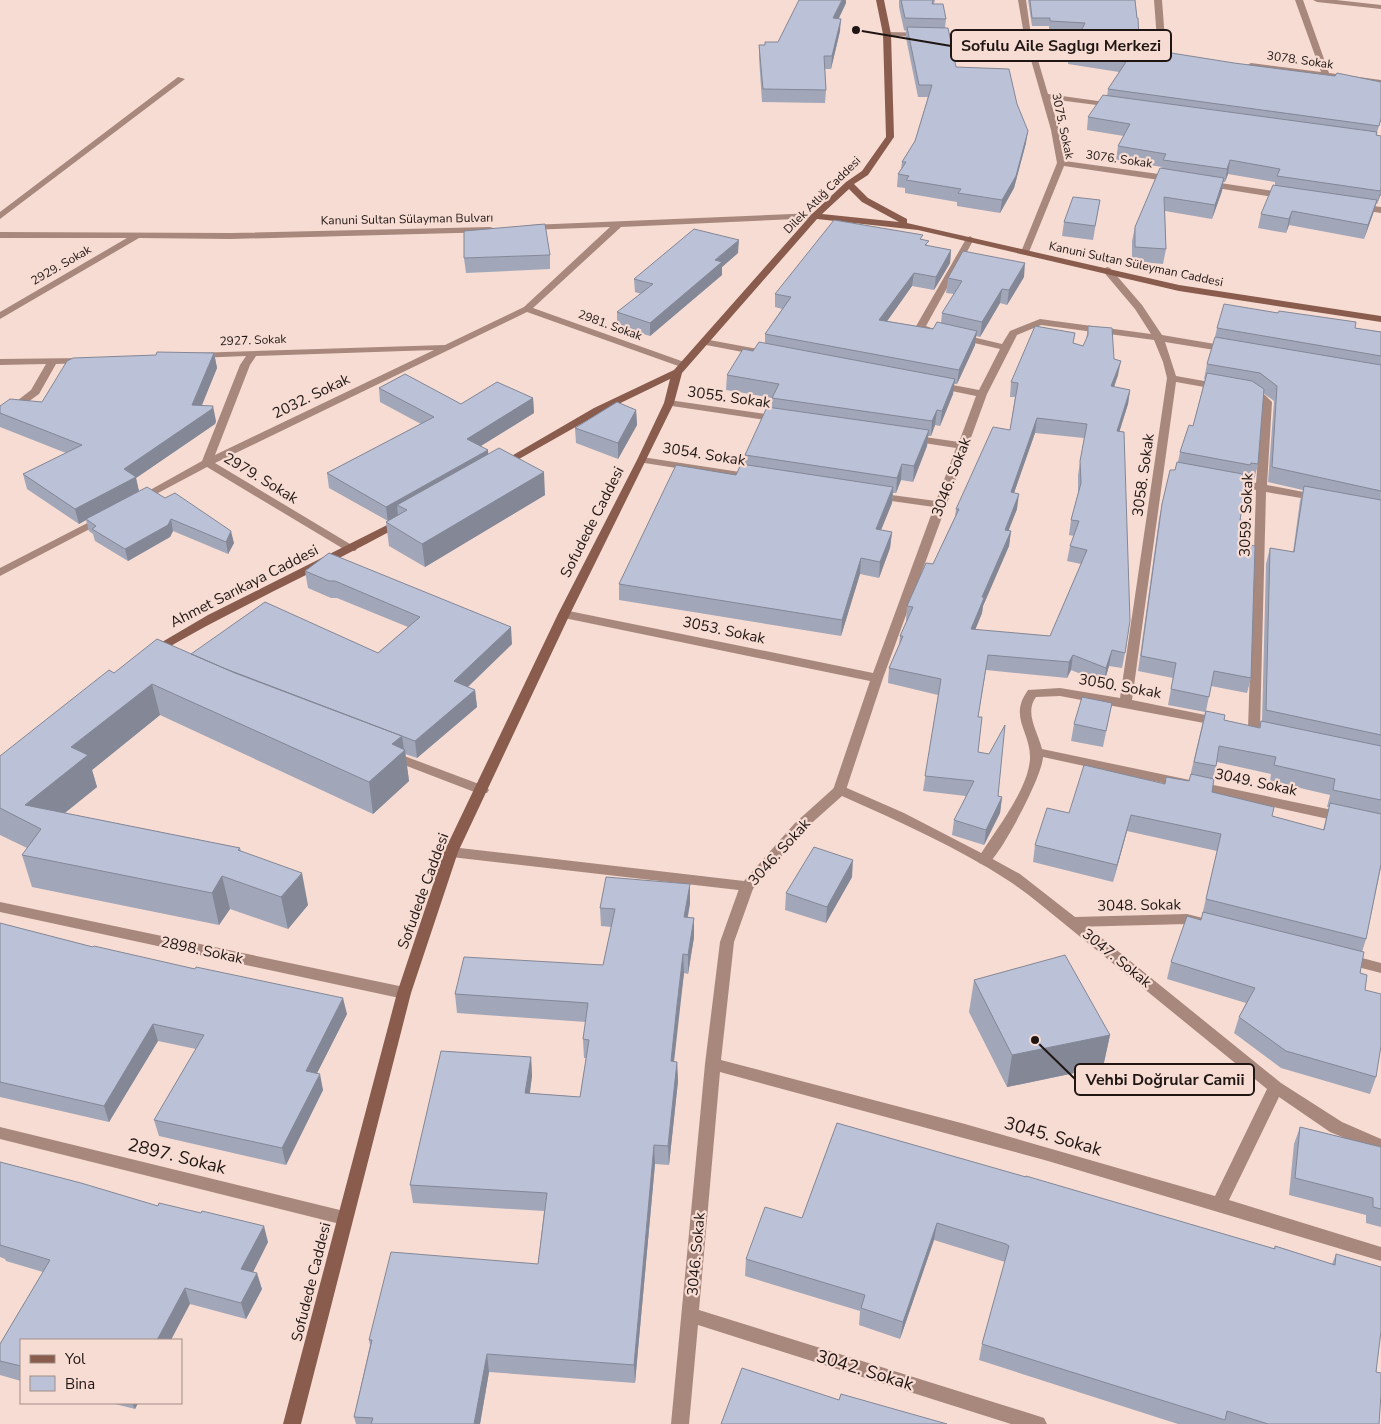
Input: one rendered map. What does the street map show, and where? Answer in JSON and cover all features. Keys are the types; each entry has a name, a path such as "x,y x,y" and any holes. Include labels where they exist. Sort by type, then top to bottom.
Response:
{"main road":[{"name":"Dilek Atlığ Caddesi","path":"680,368 815,216 849,184 865,173 890,137 887,34 880,0"},
{"path":"849,184 865,200 918,227"},
{"path":"815,216 918,227"},
{"name":"Kanuni Sultan Süleyman Caddesi","path":"918,227 1179,288 1381,319"},
{"path":"487,472 598,410 680,368"},
{"name":"Sofudede Caddesi","path":"292,1424 404,993 451,852 564,614 669,403 680,368"},
{"name":"Ahmet Sarıkaya Caddesi","path":"141,658 211,616 351,550 410,516"}],"street":[{"name":"3075. Sokak","path":"1022,0 1028,37 1046,96 1061,163 1025,252"},
{"path":"1158,0 1162,53"},
{"path":"1299,0 1326,75"},
{"path":"1316,0 1378,4"},
{"path":"887,34 1028,37 1104,46"},
{"path":"1152,52 1171,54"},
{"name":"3078. Sokak","path":"1239,63 1381,82"},
{"path":"0,216 181,79"},
{"path":"1046,96 1124,107"},
{"name":"3076. Sokak","path":"1061,163 1178,180"},
{"path":"1197,183 1294,197"},
{"path":"1352,206 1381,210"},
{"path":"516,229 815,216"},
{"name":"2032. Sokak","path":"130,504 207,463 527,309 619,224"},
{"name":"Kanuni Sultan Sülayman Bulvarı","path":"0,235 135,237 497,230"},
{"name":"2929. Sokak","path":"0,316 135,237"},
{"path":"970,239 920,328 1006,348"},
{"name":"3058. Sokak","path":"1107,270 1131,298 1160,338 1168,358 1172,378 1164,470 1125,703"},
{"name":"2981. Sokak","path":"527,309 680,368"},
{"name":"3046. Sokak","path":"680,1424 713,1064 727,942 747,886 800,826 840,790 877,678 982,394 1013,333 1040,322 1160,338 1237,351"},
{"path":"704,342 771,355"},
{"name":"2927. Sokak","path":"186,356 447,346"},
{"name":"2979. Sokak","path":"253,353 246,365 207,463 351,550"},
{"path":"0,362 52,363 90,361"},
{"path":"0,418 35,392 52,363"},
{"name":"3059. Sokak","path":"1172,378 1252,392 1267,402 1244,727"},
{"path":"925,383 982,394"},
{"name":"3055. Sokak","path":"669,403 786,420"},
{"path":"904,437 963,446"},
{"name":"3054. Sokak","path":"642,460 767,479"},
{"path":"1224,480 1326,500"},
{"path":"863,493 940,505"},
{"path":"0,572 112,513"},
{"name":"3053. Sokak","path":"564,614 877,678"},
{"path":"141,658 162,663"},
{"name":"3050. Sokak","path":"1037,752 1026,722 1026,699 1032,693 1060,692 1125,703 1270,733"},
{"path":"382,751 482,790"},
{"path":"984,860 998,841 1030,777 1036,763 1037,752"},
{"name":"3049. Sokak","path":"1037,752 1352,819"},
{"name":"3047. Sokak","path":"840,790 899,816 1015,878 1276,1087 1336,1127 1381,1146"},
{"path":"451,852 747,886"},
{"name":"2898. Sokak","path":"0,907 404,993"},
{"name":"3048. Sokak","path":"1072,922 1187,919 1214,926"},
{"path":"1335,956 1381,968"},
{"name":"3045. Sokak","path":"713,1064 1220,1203 1381,1254"},
{"path":"1220,1203 1276,1087"},
{"name":"2897. Sokak","path":"0,1133 344,1218"},
{"name":"3042. Sokak","path":"691,1315 1038,1424"}],"building":[{"path":"799,0 842,0 833,18 841,19 832,56 824,56 826,90 763,89 759,45 765,45 765,42 778,42"},
{"path":"901,0 933,0 932,4 943,4 946,19 905,18"},
{"path":"1030,0 1135,0 1139,39 1081,31 1085,23 1050,21 1050,18 1032,18"},
{"path":"907,27 948,28 956,67 1009,69 1017,104 1028,131 1016,176 1002,200 958,193 961,189 906,180 909,176 898,174 906,162 902,162 915,141 932,85 919,85"},
{"path":"1078,37 1140,45 1140,48 1234,63 1335,76 1337,73 1381,82 1381,118 1379,126 1108,89 1126,62 1069,54"},
{"path":"1103,95 1377,132 1376,135 1381,136 1381,189 1380,191 1277,176 1280,169 1230,160 1227,169 1163,160 1166,154 1118,146 1130,124 1088,117"},
{"path":"1160,168 1224,178 1215,205 1164,197 1166,249 1135,247 1135,227"},
{"path":"1273,185 1377,200 1368,225 1292,211 1289,219 1261,214"},
{"path":"1073,197 1100,200 1095,226 1064,222"},
{"path":"834,220 923,235 920,239 929,241 925,245 951,250 936,277 914,273 879,320 933,329 937,322 977,331 959,370 765,334 791,297 775,294"},
{"path":"545,224 550,255 464,258 464,231"},
{"path":"694,229 739,240 715,260 722,262 650,323 617,312 653,284 634,279"},
{"path":"963,251 1025,263 1009,290 1002,289 982,322 942,313 962,281 948,278"},
{"path":"1224,304 1278,313 1279,311 1356,322 1355,328 1381,332 1381,356 1217,328"},
{"path":"1035,326 1075,333 1073,343 1083,346 1088,335 1088,326 1112,328 1114,359 1121,361 1111,386 1130,390 1117,431 1124,432 1130,621 1125,653 1112,650 1106,668 1073,655 1069,662 988,655 978,717 982,717 978,752 989,754 1005,725 998,796 1002,797 986,830 954,820 974,781 925,776 941,679 889,668 913,607 907,606 926,563 933,564 959,509 956,509 993,427 1010,430 1018,383 1011,382","holes":["1037,418 1087,424 1080,461 1081,483 1071,520 1079,521 1070,546 1087,550 1050,636 971,629 984,598 982,597 1011,531 1005,530 1019,494 1011,492"]},
{"path":"1215,337 1381,365 1381,491 1272,467 1277,386 1260,373 1207,364"},
{"path":"759,342 955,379 942,411 937,410 932,421 772,398 779,384 727,375 743,349 753,351"},
{"path":"157,352 214,353 192,405 213,406 212,409 124,469 136,477 75,509 23,474 82,445 0,413 0,406 10,399 42,402 67,361 73,358 156,355"},
{"path":"1207,373 1252,381 1264,389 1258,464 1251,463 1250,465 1180,452 1189,425 1193,426"},
{"path":"405,374 461,404 497,382 533,398 467,439 488,450 386,507 327,473 434,417 379,388"},
{"path":"617,402 636,410 618,443 575,428"},
{"path":"767,407 929,430 914,466 902,464 897,478 745,455"},
{"path":"499,448 544,472 422,544 386,522 407,510 397,505"},
{"path":"1177,462 1248,475 1240,520 1246,521 1241,543 1255,546 1251,678 1214,671 1209,697 1171,689 1176,663 1141,656 1162,504 1170,470 1175,470"},
{"path":"741,464 893,487 876,529 892,532 880,562 861,558 842,620 619,584 676,465 736,475"},
{"path":"1304,486 1381,500 1381,735 1266,710 1270,548 1294,552"},
{"path":"147,487 165,498 175,493 231,531 226,542 171,519 168,525 125,549 92,529 96,526 86,519"},
{"path":"329,553 511,627 454,681 475,690 415,741 235,673 191,654 265,602 378,653 420,617 335,581 329,581 305,571"},
{"path":"157,639 226,669 402,736 392,744 405,750 369,782 152,684 71,747 88,755 25,805 240,848 238,850 302,873 281,897 222,876 212,893 22,855 41,829 0,808 0,756 109,670 114,673"},
{"path":"1082,697 1112,703 1106,731 1074,724"},
{"path":"1206,711 1225,715 1224,720 1260,728 1261,721 1381,746 1381,800 1333,790 1335,779 1274,765 1276,757 1219,746 1216,766 1194,762"},
{"path":"1084,765 1165,784 1166,777 1189,781 1191,774 1214,779 1212,792 1274,807 1272,816 1324,830 1330,803 1381,814 1381,864 1366,939 1206,899 1221,834 1131,815 1117,865 1035,845 1047,808 1069,813"},
{"path":"814,847 853,860 827,907 786,893"},
{"path":"606,877 690,884 684,917 694,918 688,955 683,954 677,1005 671,1061 677,1062 668,1146 654,1145 634,1365 487,1354 474,1424 371,1424 373,1418 354,1417 372,1340 369,1340 391,1252 538,1264 547,1193 410,1185 441,1051 531,1057 525,1093 580,1097 589,1040 583,1039 588,1003 455,994 464,957 603,965 615,909 600,908"},
{"path":"1203,912 1364,952 1360,973 1367,975 1365,990 1381,994 1381,1046 1376,1077 1286,1051 1239,1017 1255,988 1171,962 1187,916 1201,920"},
{"path":"0,923 93,947 343,998 306,1071 320,1074 282,1148 154,1120 204,1035 153,1024 104,1106 0,1082"},
{"path":"1065,955 1110,1035 1012,1055 974,980"},
{"path":"837,1123 1275,1249 1275,1246 1335,1265 1336,1254 1381,1267 1381,1331 1376,1372 1381,1373 1379,1424 1268,1424 1227,1411 1225,1420 982,1344 1009,1246 937,1223 903,1322 861,1308 865,1295 746,1259 765,1207 802,1218"},
{"path":"1300,1127 1381,1147 1381,1209 1373,1207 1373,1198 1295,1178"},
{"path":"0,1162 158,1206 159,1203 201,1213 202,1211 264,1226 241,1269 257,1273 241,1303 185,1288 158,1339 20,1339 20,1366 0,1361 0,1344 50,1260 0,1245"},
{"path":"742,1368 839,1400 841,1394 947,1424 721,1424"}],"place":[{"name":"Sofulu Aile Saglıgı Merkezi","path":"856,30"},
{"name":"Vehbi Doğrular Camii","path":"1035,1040"}]}
